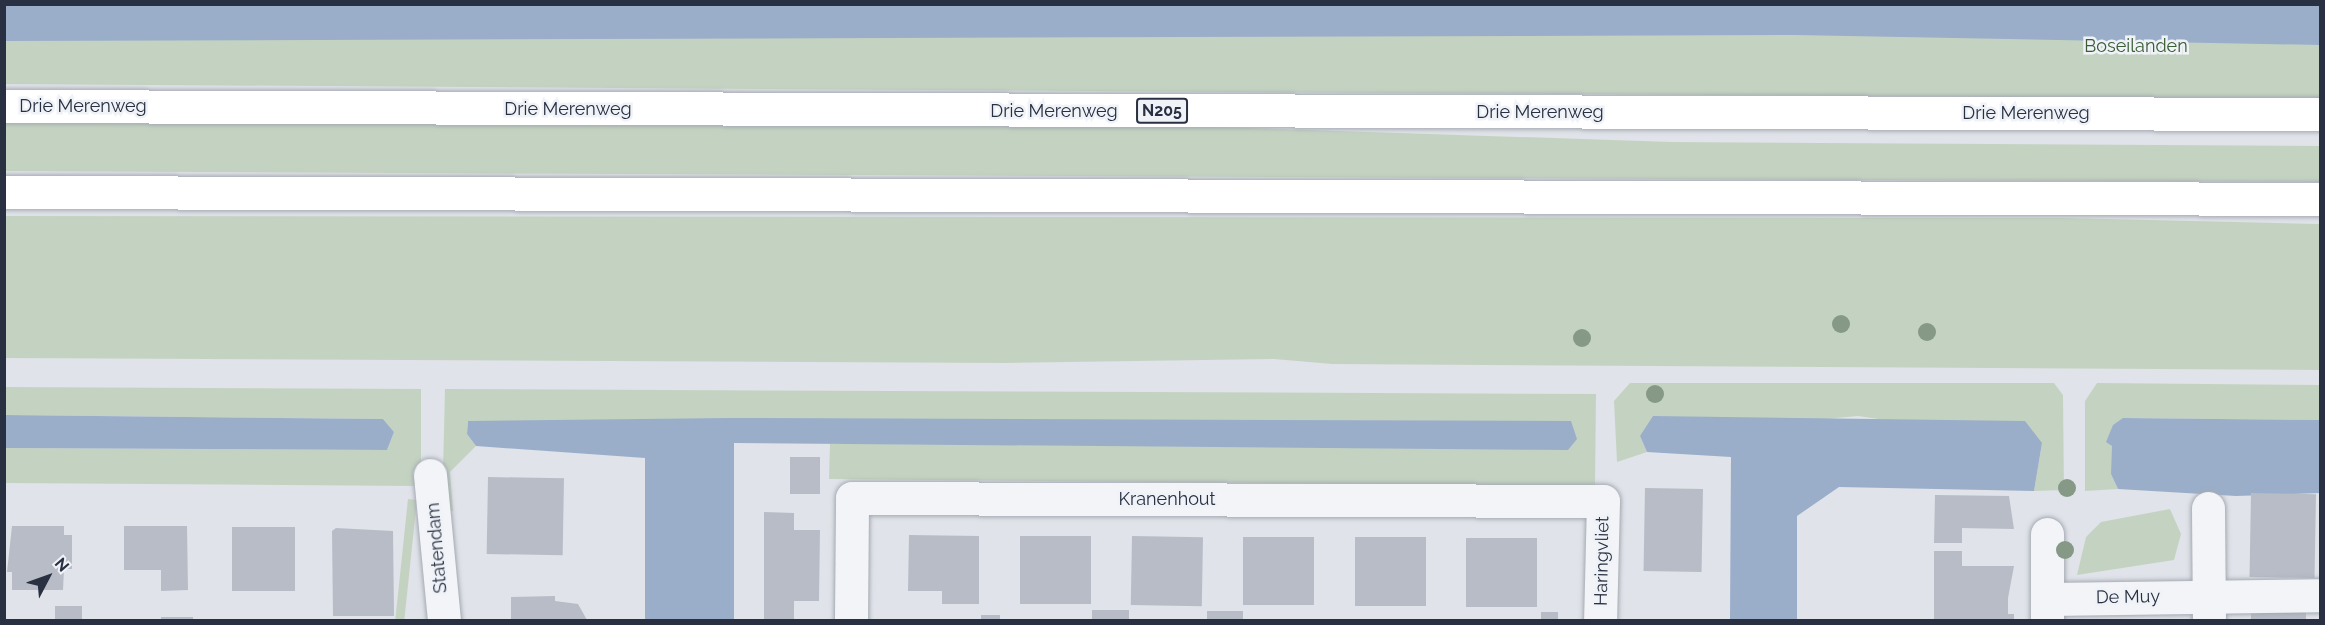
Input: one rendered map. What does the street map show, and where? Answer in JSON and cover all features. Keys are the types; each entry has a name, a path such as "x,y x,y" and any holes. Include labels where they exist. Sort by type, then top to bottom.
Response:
{"highway":[{"name":"Drie Merenweg","path":"4,106 2320,114"},
{"path":"4,192 2320,199"}],"street":[{"name":"Statendam","path":"430,475 444,621"},
{"name":"Kranenhout","path":"851,621 852,498 1603,501"},
{"name":"Haringvliet","path":"1600,621 1603,501"},
{"path":"2208,508 2209,608"},
{"path":"2047,534 2047,610"},
{"name":"De Muy","path":"2047,610 2209,608 2320,595"}],"green space":[{"name":"Boseilanden","path":"5,4 2320,5 2320,99 5,84"},
{"path":"5,123 1160,125 1672,142 2320,146 2320,182 5,171"},
{"path":"5,216 2063,218 2320,224 2320,370 1332,364 1274,359 1005,363 5,358"},
{"path":"1630,383 2054,383 2063,395 2064,490 2034,491 2042,443 1858,416 1640,436 1647,452 1617,462 1614,401"},
{"path":"2097,383 2320,385 2320,420 2123,418 2111,474 2118,489 2085,491 2085,401"},
{"path":"5,387 421,389 421,477 417,486 5,483 4,448 387,450 394,432 383,419 5,415"},
{"path":"445,389 1596,394 1595,486 829,479 830,444 1200,443 1568,450 1571,421 468,421 467,434 476,446 450,472 453,511 442,511"},
{"path":"408,499 417,500 404,620 395,620"},
{"path":"2170,509 2181,534 2174,560 2077,575 2086,537 2101,522"}],"water":[{"path":"5,4 2320,4 2320,45 1795,35 4,41"},
{"path":"5,415 383,419 394,432 387,450 5,448"},
{"path":"1653,416 2025,421 2042,443 2034,491 1839,487 1797,516 1797,620 1730,620 1731,457 1647,452 1640,436"},
{"path":"729,418 1571,421 1577,439 1568,450 734,443 734,620 645,620 645,458 476,446 467,434 468,421"},
{"path":"2123,418 2320,420 2320,493 2236,496 2118,489 2111,474 2112,446 2106,442 2113,425"}],"building":[{"path":"790,457 820,457 820,494 790,494"},
{"path":"488,477 564,478 563,555 487,554"},
{"path":"1645,488 1703,489 1702,572 1644,571"},
{"path":"2251,493 2316,494 2315,578 2250,577"},
{"path":"1935,495 2009,496 2014,529 1962,528 1962,543 1934,543"},
{"path":"764,512 794,513 794,530 820,530 819,601 794,601 794,619 764,619"},
{"path":"12,526 64,526 64,535 72,535 72,569 64,569 63,590 12,590 12,572 7,572"},
{"path":"124,526 187,526 188,590 161,591 161,570 124,570"},
{"path":"232,527 295,527 295,591 232,591"},
{"path":"336,528 393,531 394,616 333,616 332,531"},
{"path":"909,535 979,536 979,604 942,604 942,591 908,591"},
{"path":"1020,536 1091,536 1091,604 1020,604"},
{"path":"1132,536 1203,537 1202,606 1131,605"},
{"path":"1243,537 1314,537 1314,605 1243,605"},
{"path":"1355,537 1426,537 1426,606 1355,606"},
{"path":"1466,538 1537,538 1537,607 1466,607"},
{"path":"1934,551 1962,551 1962,566 2014,566 2008,598 2008,614 2014,614 2014,620 1934,620"},
{"path":"555,596 555,601 578,604 587,620 511,620 511,597"},
{"path":"55,606 82,606 82,620 55,620"},
{"path":"2251,609 2306,609 2306,620 2251,620"},
{"path":"1092,610 1129,610 1129,620 1092,620"},
{"path":"1207,611 1243,611 1243,620 1207,620"},
{"path":"1541,612 1558,612 1558,620 1541,620"},
{"path":"981,615 1000,615 1000,620 981,620"},
{"path":"161,617 193,617 193,620 161,620"}]}
